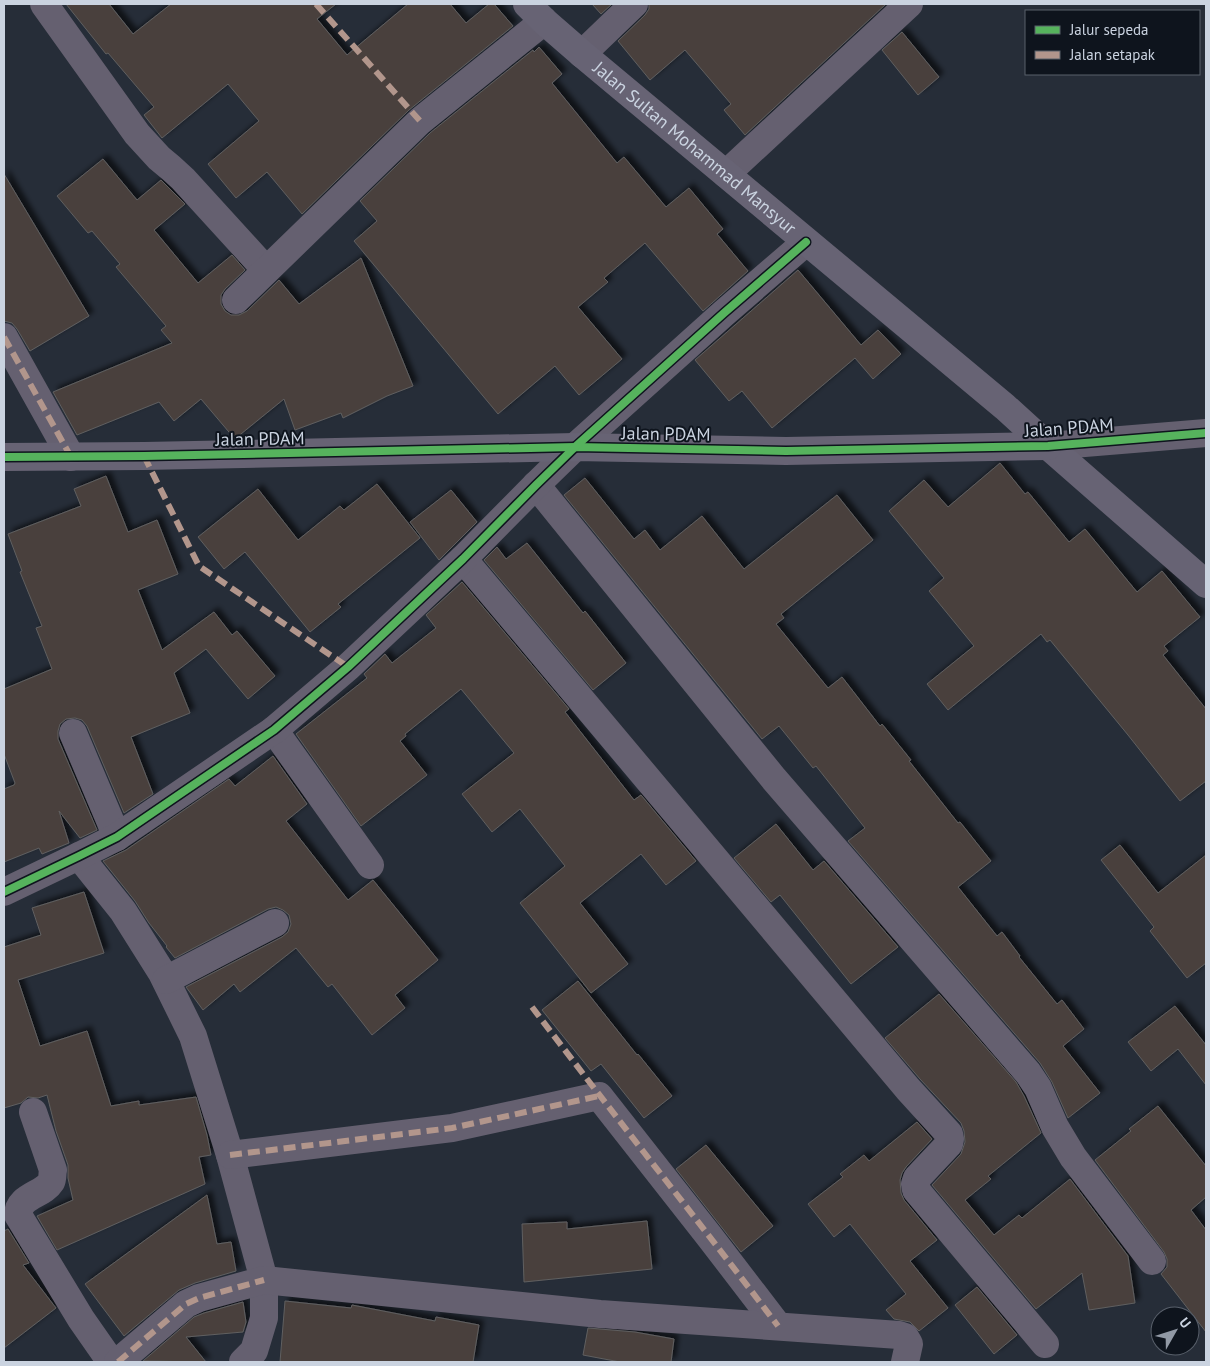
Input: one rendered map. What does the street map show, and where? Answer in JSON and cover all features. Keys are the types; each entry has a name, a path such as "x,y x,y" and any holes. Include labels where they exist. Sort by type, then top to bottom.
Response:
{"street":[{"path":"44,4 137,134 159,158 183,179 266,270"},
{"path":"582,54 634,4"},
{"path":"726,174 908,4"},
{"path":"236,300 420,121 536,12"},
{"name":"Jalan Sultan Mohammad Mansyur","path":"536,12 582,54 1005,407 1206,584"},
{"path":"4,892 117,836 274,730 348,667 463,559 576,447 724,313 806,242"},
{"path":"4,337 71,456"},
{"name":"Jalan PDAM","path":"4,457 154,456 576,447 786,451 1048,446 1202,429"},
{"path":"536,485 774,779 1028,1073 1038,1088 1055,1127 1073,1156 1152,1261"},
{"path":"463,559 662,798 948,1134 949,1144 917,1178 916,1190 1045,1344"},
{"path":"274,730 370,865"},
{"path":"73,733 117,836"},
{"path":"79,856 123,911 166,980 193,1036 230,1155 264,1280 264,1318 254,1351 243,1362"},
{"path":"166,980 275,923"},
{"path":"230,1155 452,1128 599,1096 778,1326"},
{"path":"33,1112 53,1170 52,1179 50,1184 22,1203 18,1209 18,1215 81,1319 112,1362"},
{"path":"118,1362 186,1304 199,1298 264,1280 600,1314 899,1335 905,1337 909,1344 905,1362"}],"building":[{"path":"66,4 109,4 133,34 171,4 336,4 317,19 347,55 408,4 450,4 466,23 489,4 494,4 513,26 409,110 302,214 267,172 236,198 208,164 259,121 228,84 162,138 144,115 154,107 108,53 106,54"},
{"path":"592,4 612,4 601,14"},
{"path":"649,4 886,4 745,135 724,110 731,104 685,50 650,80 618,41 645,15 649,9"},
{"path":"902,32 939,77 918,95 882,50"},
{"path":"539,47 562,74 552,83 617,163 624,157 666,207 689,188 723,229 717,234 748,271 703,311 645,243 604,278 608,282 578,307 622,359 579,395 555,366 498,414 354,241 377,221 360,201 430,133"},
{"path":"103,159 137,200 161,180 185,204 154,230 198,283 232,255 245,270 221,295 221,304 225,311 231,315 239,315 247,311 279,280 299,304 361,258 413,386 387,396 343,418 341,413 295,430 284,399 234,438 201,399 174,421 159,402 77,435 53,392 172,343 161,330 166,326 116,267 120,264 92,231 88,233 57,196"},
{"path":"4,174 89,316 30,351 12,323 4,321"},
{"path":"798,270 861,345 878,330 901,354 873,379 855,358 772,428 742,391 729,401 695,360"},
{"path":"1000,463 1025,494 1028,492 1069,542 1085,529 1137,592 1162,571 1200,617 1164,646 1168,651 1163,655 1206,709 1206,781 1180,801 1050,640 1047,642 1041,634 948,710 927,684 974,646 929,591 944,578 889,511 924,480 948,507"},
{"path":"106,476 128,532 157,520 178,574 138,590 162,650 214,612 232,635 237,631 275,676 248,699 206,649 174,673 190,713 131,737 153,794 124,813 87,726 82,720 75,718 66,719 60,724 58,739 97,830 80,838 59,811 69,843 42,854 39,848 4,862 4,789 15,783 4,754 4,689 52,669 36,628 42,626 20,572 22,571 8,534 81,506 74,489"},
{"path":"585,478 634,539 645,530 660,550 702,516 744,569 837,495 873,540 781,614 784,618 776,624 828,688 842,677 880,726 882,724 911,760 909,761 958,823 960,822 991,861 958,887 997,936 1002,932 1019,957 1057,1004 1062,1000 1084,1029 1063,1046 1100,1093 1068,1118 1052,1082 1040,1063 848,841 865,828 816,766 813,768 779,726 762,739 564,495"},
{"path":"377,484 420,538 338,604 341,607 310,632 245,552 224,569 198,537 258,489 298,540 340,506 344,510"},
{"path":"451,490 477,522 439,560 410,522"},
{"path":"527,543 626,663 593,690 484,560 497,547 506,559"},
{"path":"462,582 569,709 565,712 634,800 641,795 696,861 666,885 641,854 580,903 628,964 591,993 520,903 565,866 520,809 492,832 462,794 514,753 461,689 405,734 406,736 400,741 427,775 361,826 296,734 367,678 364,674 385,654 392,663 436,628 426,615"},
{"path":"273,756 307,804 286,821 348,900 373,880 438,960 395,995 405,1008 372,1035 332,984 328,987 296,948 240,992 234,984 203,1010 186,987 282,937 288,932 291,924 289,915 276,907 268,909 175,958 135,901 103,861 126,850 229,779 235,786"},
{"path":"776,824 813,870 824,861 898,947 851,984 780,895 771,902 734,858"},
{"path":"1120,845 1158,893 1206,855 1206,963 1187,978 1150,931 1154,927 1101,860"},
{"path":"84,892 104,953 18,980 40,1046 87,1031 111,1106 139,1101 139,1105 196,1097 211,1155 199,1157 205,1184 57,1250 37,1216 73,1200 68,1178 68,1165 56,1131 47,1095 38,1098 28,1097 21,1103 4,1108 4,947 41,935 32,908"},
{"path":"578,981 672,1096 644,1118 601,1064 591,1071 542,1010"},
{"path":"939,994 1016,1082 1041,1133 988,1176 991,1179 965,1200 994,1235 1019,1215 1022,1218 1070,1179 1128,1256 1135,1303 1089,1310 1082,1273 1036,1309 932,1185 961,1154 965,1142 964,1131 961,1123 885,1038"},
{"path":"1175,1006 1206,1045 1206,1085 1178,1049 1151,1071 1128,1042"},
{"path":"1158,1106 1206,1166 1206,1197 1191,1210 1206,1230 1206,1332 1200,1324 1200,1306 1186,1306 1161,1274 1167,1267 1167,1259 1164,1252 1095,1160 1131,1131 1129,1129"},
{"path":"917,1122 932,1139 902,1173 900,1180 901,1193 904,1200 937,1240 910,1261 948,1308 919,1331 910,1322 894,1319 886,1310 906,1294 850,1224 834,1237 808,1204 843,1177 840,1174 864,1155 869,1161"},
{"path":"706,1145 773,1226 741,1252 676,1169"},
{"path":"207,1195 217,1244 231,1242 236,1271 195,1283 179,1290 124,1336 85,1284"},
{"path":"647,1221 652,1269 524,1282 522,1224 567,1222 567,1229"},
{"path":"8,1229 29,1263 23,1265 56,1308 4,1348 4,1231"},
{"path":"977,1287 1017,1335 994,1354 955,1305"},
{"path":"285,1301 351,1308 352,1305 435,1321 436,1317 479,1325 473,1362 280,1362"},
{"path":"243,1302 246,1322 243,1332 186,1337 206,1362 143,1361 194,1317"},
{"path":"588,1328 635,1332 674,1339 671,1362 620,1362 583,1355"}],"marked path":[{"path":"316,4 420,121"},
{"path":"4,337 71,457"},
{"path":"144,456 199,566 348,667"},
{"path":"532,1007 778,1326"},
{"path":"230,1155 452,1128 599,1096"},
{"path":"118,1362 186,1304 199,1298 264,1280"}],"cycle path":[{"path":"4,892 117,837 274,730 348,667 463,559 575,447 806,242"},
{"path":"4,457 575,447 786,451 1048,446 1206,433"}]}
